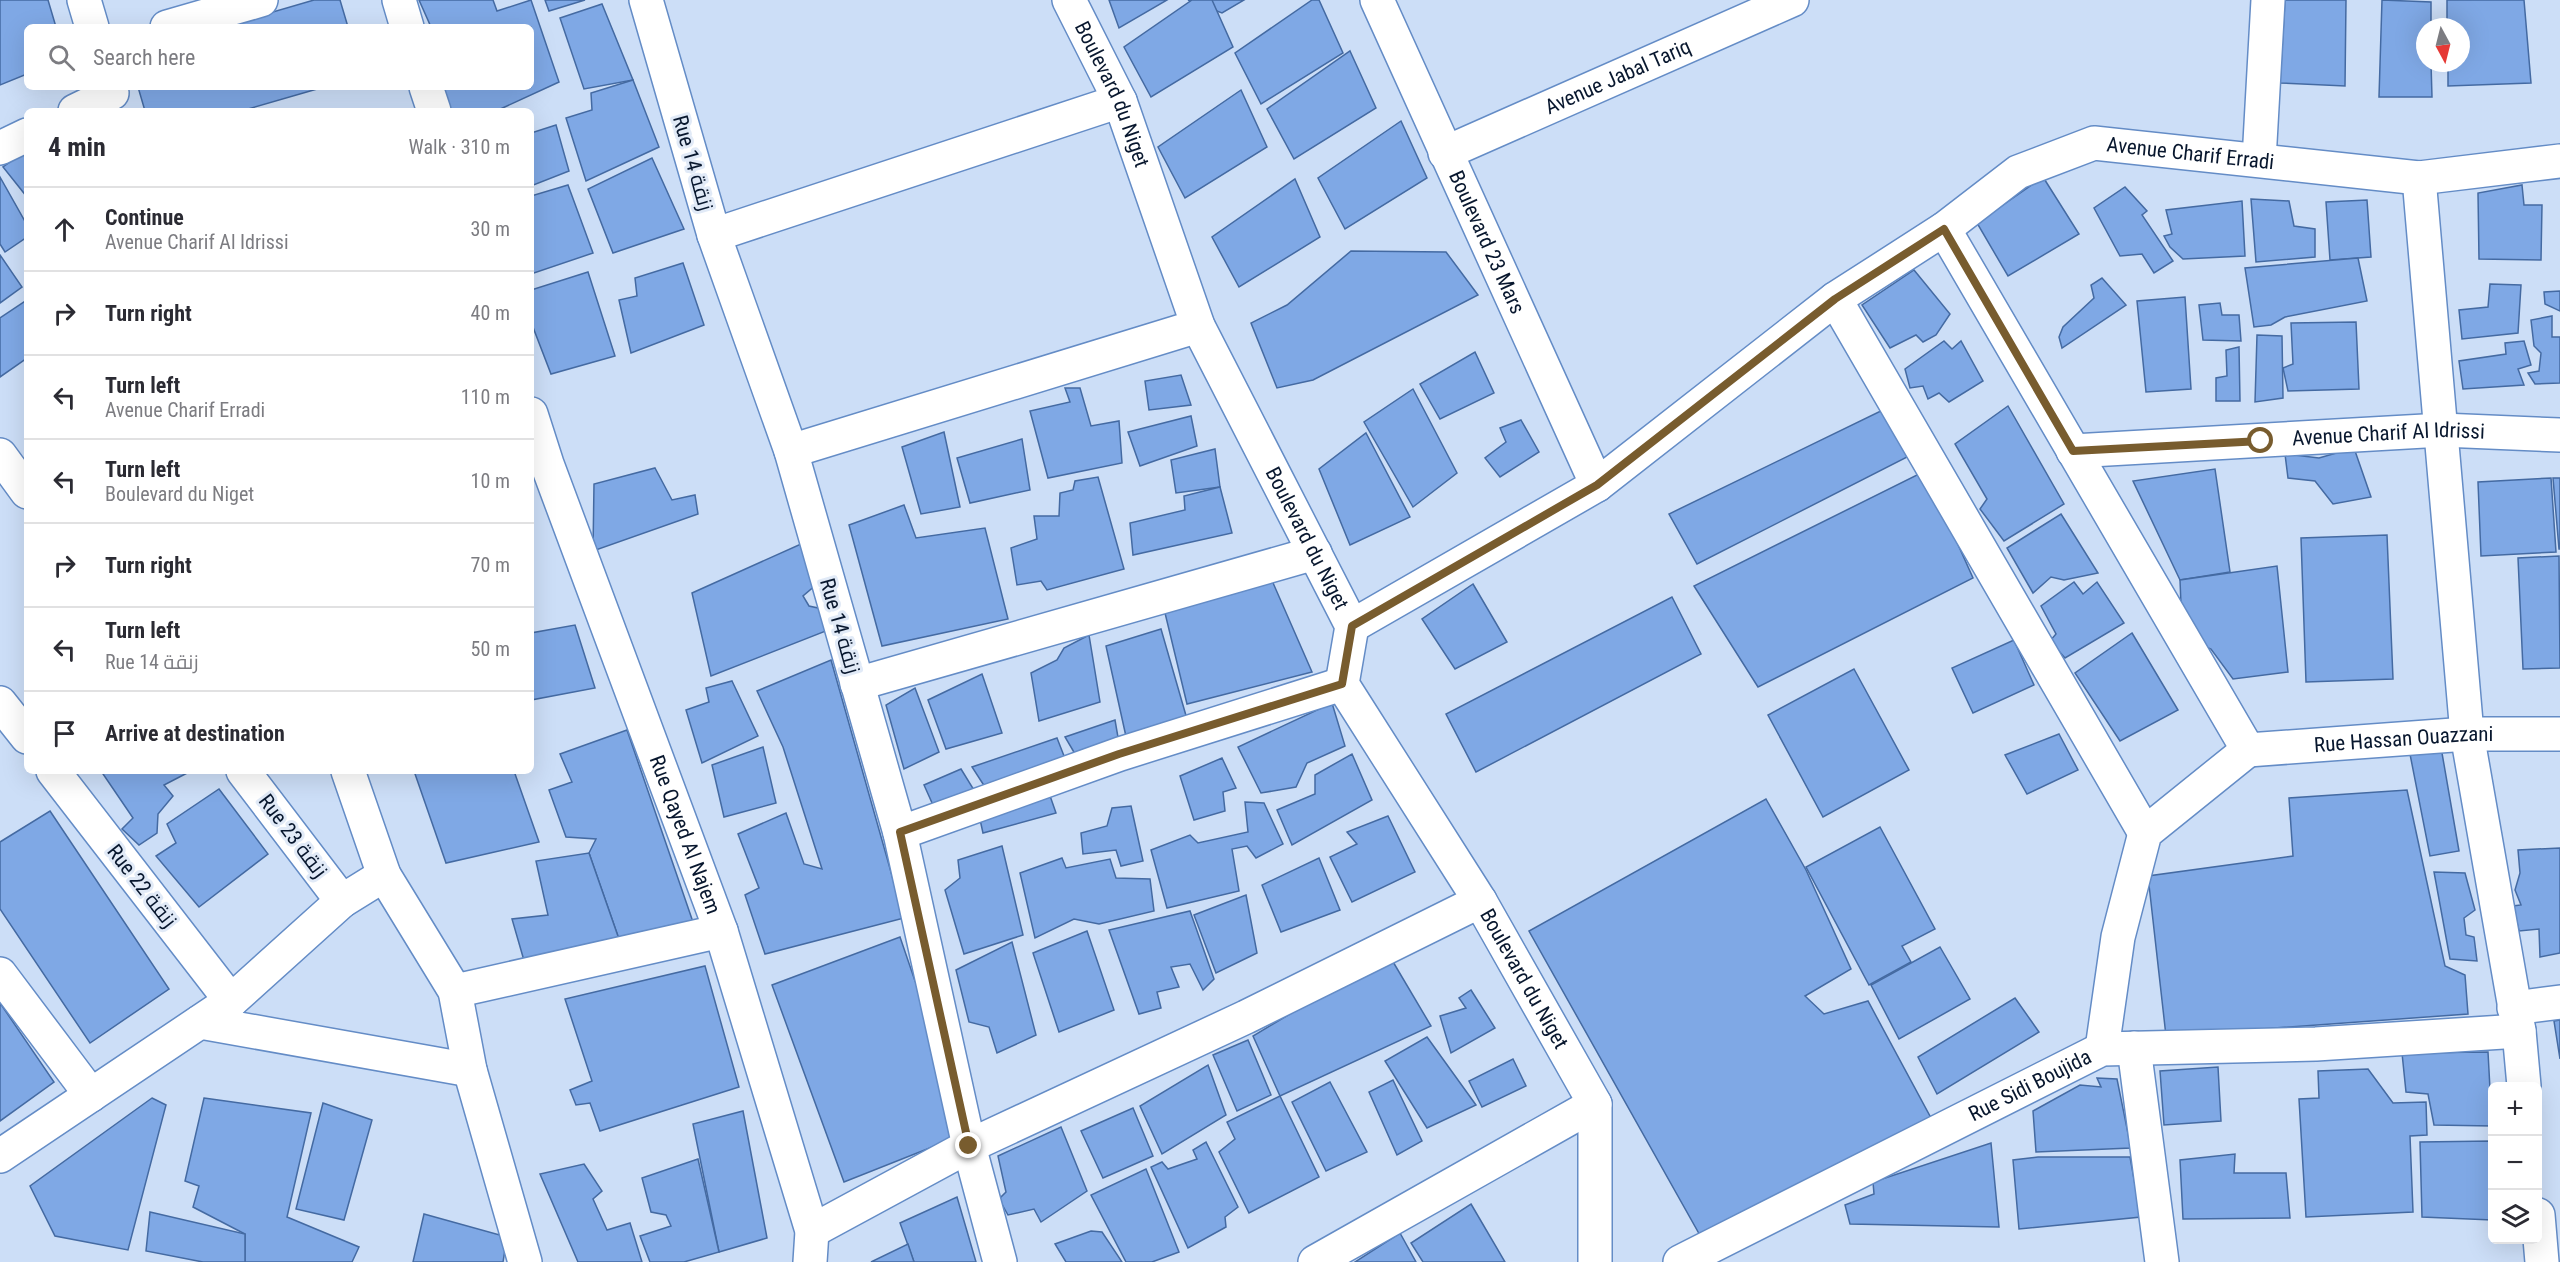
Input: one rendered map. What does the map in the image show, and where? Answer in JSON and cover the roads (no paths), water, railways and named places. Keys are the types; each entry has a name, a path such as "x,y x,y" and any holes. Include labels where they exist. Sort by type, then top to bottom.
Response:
{"street":[{"path":"84,0 91,24"},
{"path":"177,24 261,0"},
{"path":"399,0 406,24"},
{"name":"Rue 14 زنقة","path":"646,0 714,235 791,451 900,832 969,1146 1000,1262"},
{"name":"Boulevard du Niget","path":"1068,0 1120,101 1198,326 1352,626 1342,684 1480,901 1595,1104 1595,1262"},
{"name":"Boulevard 23 Mars","path":"1377,0 1597,485"},
{"name":"Avenue Jabal Tariq","path":"1445,153 1792,0"},
{"path":"2259,160 2268,0"},
{"path":"427,90 433,108"},
{"path":"83,108 113,97"},
{"path":"714,235 1120,101"},
{"path":"0,148 24,136"},
{"name":"Avenue Charif Erradi","path":"1352,626 1597,485 1835,299 1944,229 2018,172 2094,143 2419,178 2560,161"},
{"path":"2419,178 2467,734 2517,1020 2524,1082"},
{"path":"1944,229 2248,750 2145,832 2118,938 2118,1048 2162,1262"},
{"path":"1835,299 2145,832"},
{"path":"791,451 1198,326"},
{"name":"Rue Qayed Al Najem","path":"534,423 547,464 721,931 811,1247"},
{"name":"Avenue Charif Al Idrissi","path":"2073,451 2442,430 2560,435"},
{"path":"0,455 24,488"},
{"path":"857,684 1315,553"},
{"path":"900,832 1119,754 1342,684"},
{"path":"0,702 24,734"},
{"name":"Rue Hassan Ouazzani","path":"2248,750 2467,734 2560,734"},
{"name":"Rue 22 زنقة","path":"55,774 231,1001"},
{"name":"Rue 23 زنقة","path":"245,774 342,901"},
{"path":"349,774 384,876 454,991 470,1070 525,1262"},
{"path":"0,1156 231,1001 342,901 384,876"},
{"path":"811,1247 969,1146 1246,1017 1480,901"},
{"path":"454,991 721,931"},
{"path":"0,974 91,1095"},
{"name":"Rue Sidi Boujida","path":"1680,1262 2118,1048 2316,1044 2517,1020 2560,1002"},
{"path":"200,1022 470,1070"},
{"path":"1315,1262 1595,1104"},
{"path":"2540,1244 2542,1262"}]}
